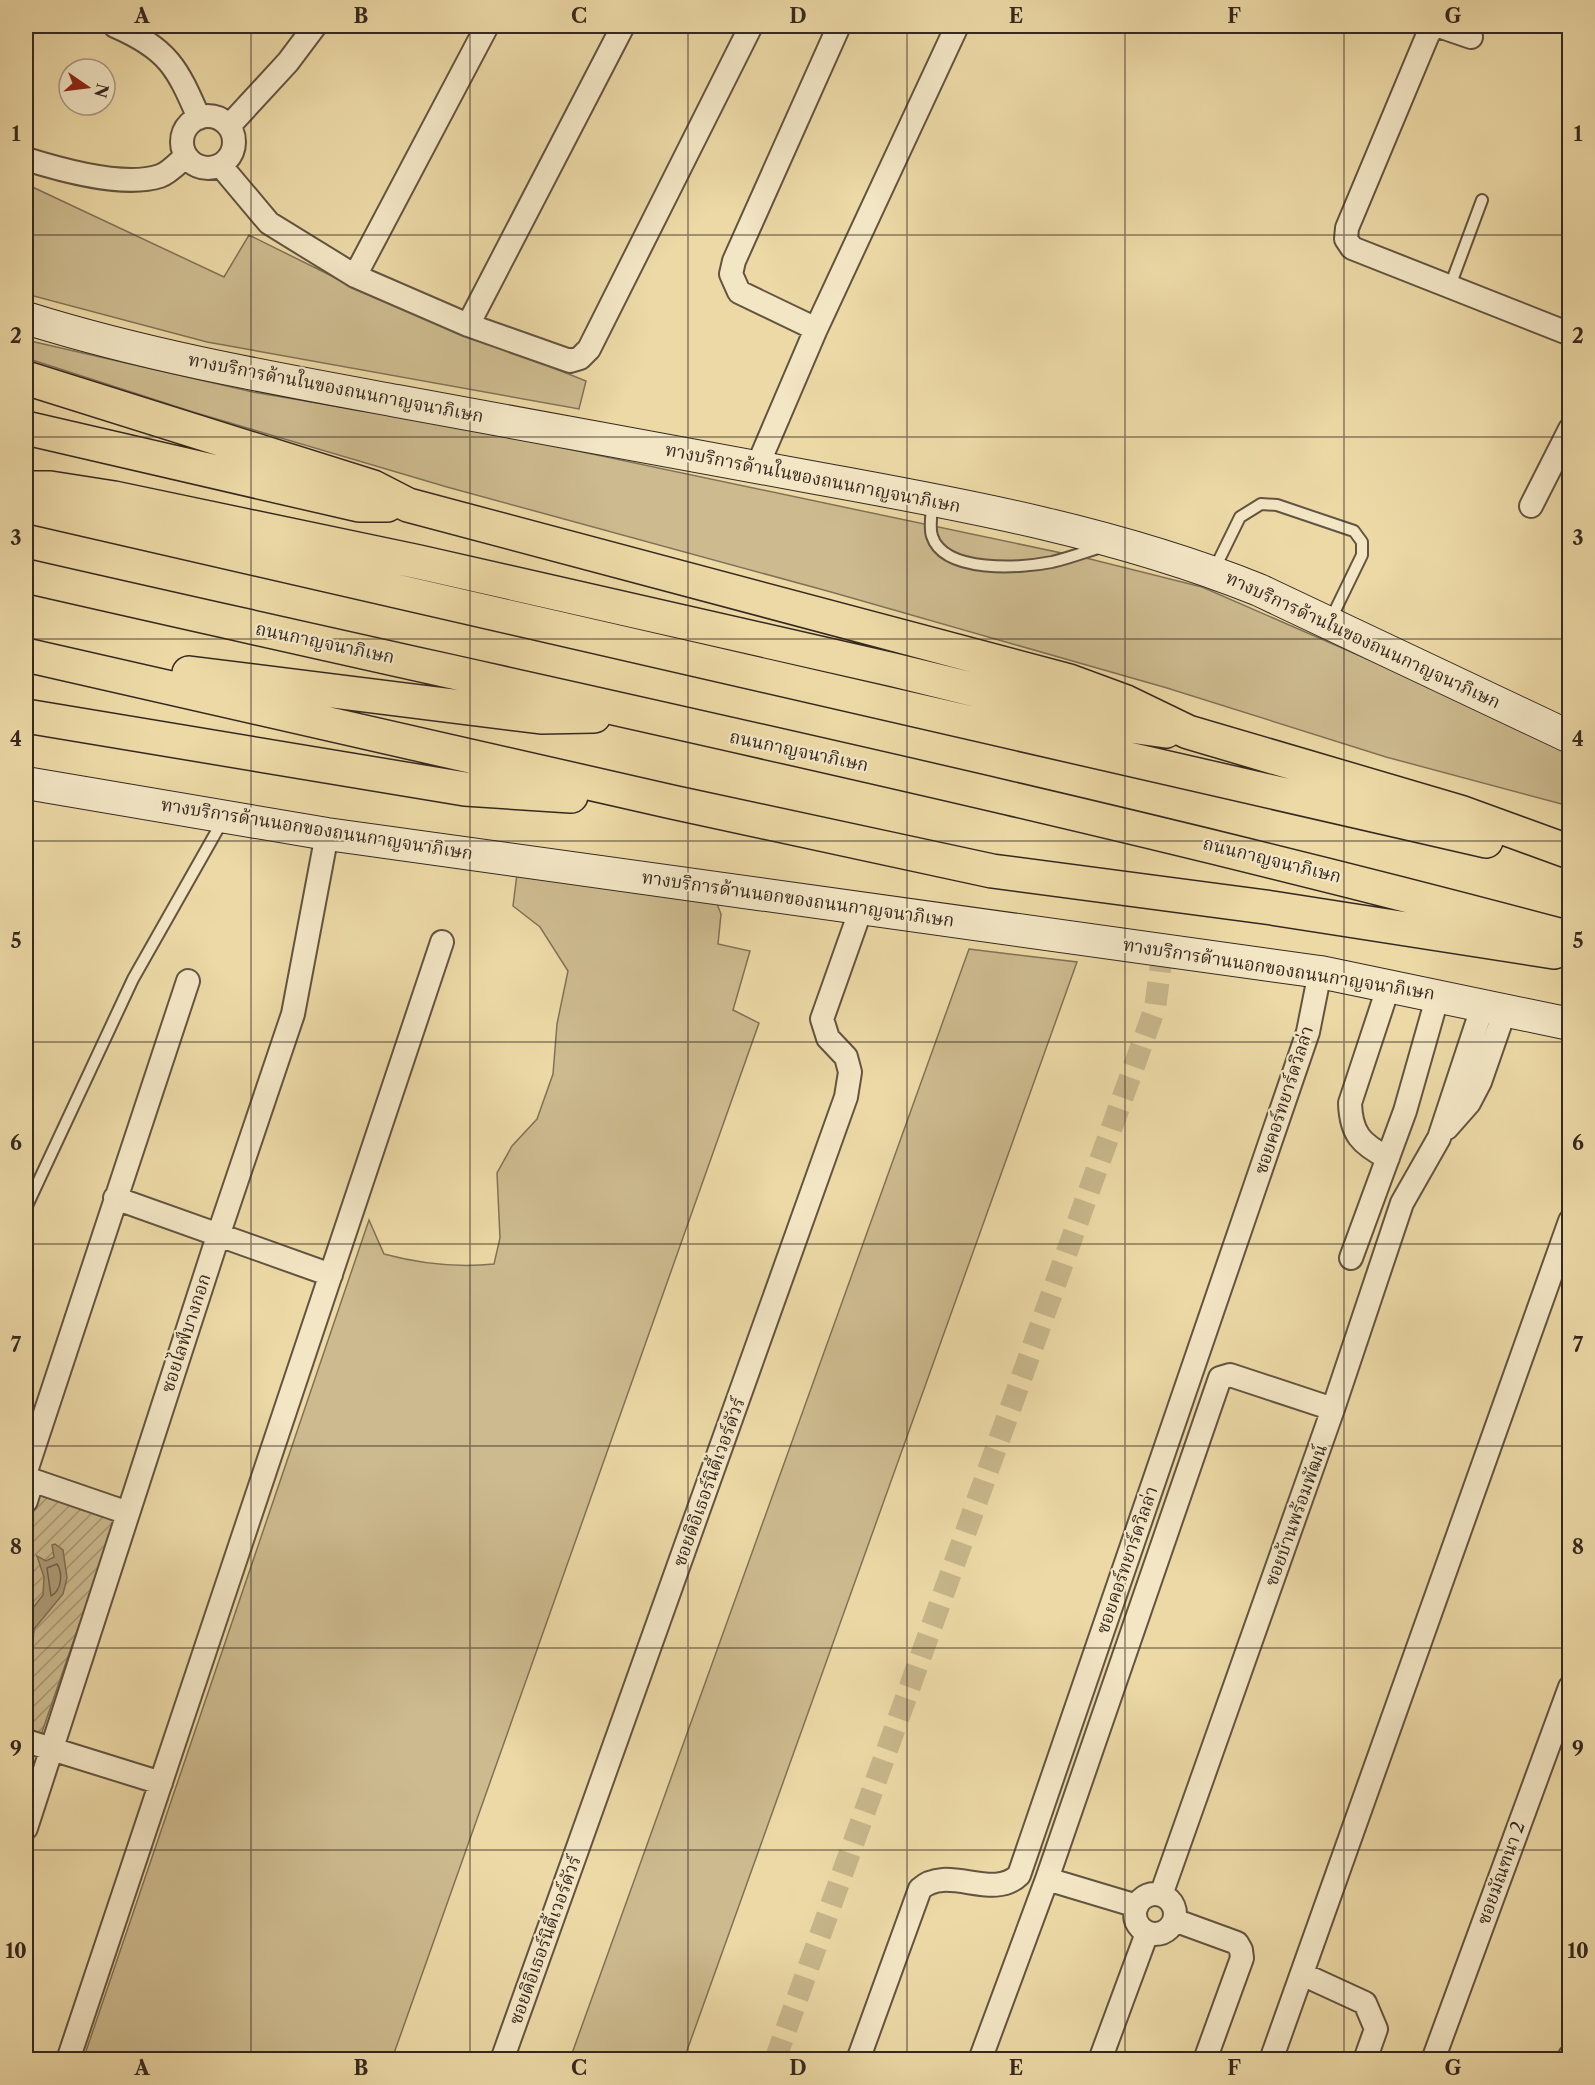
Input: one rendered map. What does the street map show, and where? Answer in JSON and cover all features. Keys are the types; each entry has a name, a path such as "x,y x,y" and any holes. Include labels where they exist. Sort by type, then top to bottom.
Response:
{"highway":[{"path":"26,378 373,487 408,505 1058,678 1126,702 1188,732 1460,812 1569,852"},
{"path":"26,428 359,505 408,505"},
{"path":"26,488 50,488 114,498 534,588 894,670 1108,723 1188,732"},
{"path":"26,506 1569,860"},
{"name":"ถนนกาญจนาภิเษก","path":"26,576 495,680 634,715 1080,814 1346,878 1569,938"},
{"path":"26,655 672,802 992,871 1272,909 1569,954"},
{"path":"77,666 152,669 541,717 634,715"},
{"path":"26,693 82,706 182,742"},
{"path":"26,716 465,789 672,802"}],"main road":[{"name":"ทางบริการด้านในของถนนกาญจนาภิเษก","path":"26,318 246,374 932,499 1119,542 1213,572 1330,621 1569,737"},
{"name":"ทางบริการด้านนอกของถนนกาญจนาภิเษก","path":"26,783 327,834 581,867 861,909 1320,972 1569,1024"}],"street":[{"path":"229,126 288,62 315,26"},
{"path":"355,276 487,26"},
{"path":"468,325 623,26"},
{"path":"221,166 268,223 355,276 468,325 570,361 580,358 589,349 750,26"},
{"path":"816,329 739,292 731,274 734,261 839,26"},
{"path":"756,467 816,329 957,26"},
{"path":"1471,37 1438,26 1429,32 1347,228 1346,239 1352,248 1569,334"},
{"path":"124,27 157,48 180,73 199,118"},
{"path":"210,116 221,119 229,126 234,136 234,148 229,158 221,166 201,168 186,156 183,145 184,134 199,118 210,116"},
{"path":"26,159 68,172 128,179 161,176 186,156"},
{"path":"1531,506 1569,429"},
{"name":"ซอยไลฟ์บางกอก","path":"26,1828 219,1233 293,1014 327,834"},
{"name":"ซอยดิอิเธอร์นิตี้เวอร์ดัวร์","path":"502,2060 846,1097 850,1072 846,1057 828,1038 822,1019 861,909"},
{"path":"68,2060 442,942"},
{"name":"ซอยคอร์ทยาร์ดวิลล่า","path":"858,2060 920,1889 936,1880 1004,1884 1010,1883 1019,1875 1308,1032 1320,972"},
{"path":"128,1513 27,1483 115,1198 188,981"},
{"path":"1388,1158 1367,1147 1356,1134 1351,1118 1350,1103 1389,985"},
{"path":"1351,1258 1405,1111 1438,995"},
{"name":"ซอยบ้านพร้อมพัฒน์","path":"1161,1895 1333,1409 1402,1203 1438,1138 1470,1103 1480,1082 1494,1008"},
{"path":"115,1198 219,1233 331,1275"},
{"path":"1271,2060 1569,1221"},
{"path":"980,2060 1047,1880 1220,1378 1230,1375 1333,1409"},
{"name":"ซอยมัณฑนา 2","path":"1433,2060 1569,1687"},
{"path":"26,1740 161,1783"},
{"path":"1047,1880 1137,1906"},
{"path":"1150,1895 1161,1895 1174,1907 1172,1926 1160,1934 1147,1933 1136,1918 1137,1906 1150,1895"},
{"path":"1174,1920 1237,1943 1241,1950 1242,1958 1205,2060"},
{"path":"1100,2060 1147,1933"},
{"path":"1302,1974 1365,2003 1377,2029 1365,2060"}],"lane":[{"path":"1450,286 1482,200"},
{"path":"932,499 931,535 937,546 970,564 990,567 1051,562 1119,542"},
{"path":"1213,572 1240,517 1261,504 1277,505 1354,531 1362,542 1362,555 1330,621"},
{"path":"26,1208 133,979 225,817"}],"shaded area":[{"path":"26,184 224,277 249,235 364,292 586,381 579,409 207,342 26,294"},
{"path":"26,340 253,392 488,432 1090,559 1202,587 1569,747 1569,806 1386,757 1167,688 831,592 447,487 193,412 26,358"},
{"path":"517,874 717,904 721,914 718,944 750,951 733,1010 759,1023 392,2059 83,2060 369,1220 384,1254 438,1264 466,1266 494,1264 500,1238 497,1173 512,1146 537,1119 553,1074 557,1024 568,971 540,927 513,906"},
{"path":"969,949 1077,962 684,2059 570,2059"},
{"path":"36,1492 115,1521 41,1735 26,1730 26,1524"}],"water":[{"path":"55,1544 63,1550 67,1578 63,1594 34,1629 31,1662 26,1668 26,1617 43,1595 44,1577 37,1556 46,1561 54,1557 52,1545"}],"tunnel":[{"path":"775,2060 1155,1008 1163,949"}]}
